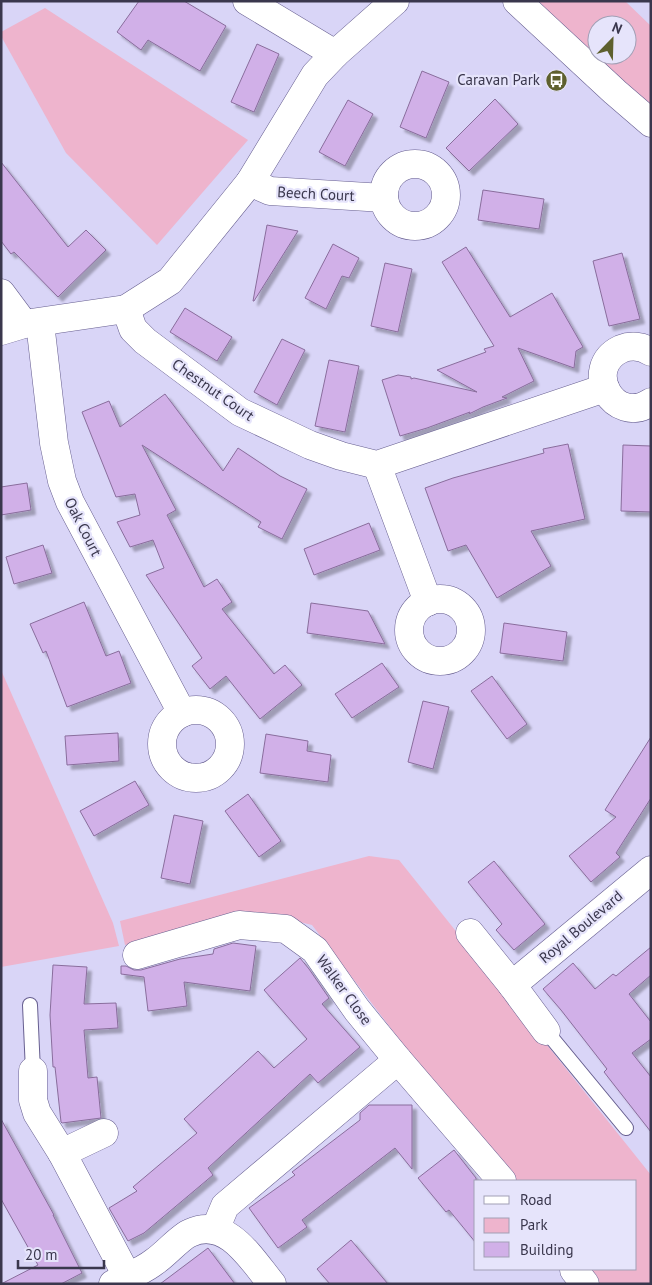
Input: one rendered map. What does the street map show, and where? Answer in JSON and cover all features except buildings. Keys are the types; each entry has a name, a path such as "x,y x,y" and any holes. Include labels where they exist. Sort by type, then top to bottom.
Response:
{"street":[{"path":"247,1 335,54"},
{"path":"1,293 22,326 126,309 170,281 250,182 315,75 335,54 395,1"},
{"path":"517,1 651,123"},
{"name":"Beech Court","path":"250,182 270,191 384,198"},
{"name":"Chestnut Court","path":"126,309 133,329 145,341 240,412 310,445 341,456 377,465"},
{"name":"Oak Court","path":"22,326 67,495 79,522 182,713"},
{"path":"651,352 636,346 625,347 608,358 602,378 610,397 617,404 636,408 651,402"},
{"path":"428,602 377,465 605,388"},
{"name":"Royal Boulevard","path":"512,985 651,870"},
{"name":"Walker Close","path":"137,954 239,925 286,929 315,950 357,1010 501,1180"},
{"path":"470,933 546,1031"},
{"path":"215,1230 224,1206 398,1060"},
{"path":"33,1070 33,1100 36,1113 62,1153 120,1280 153,1263 189,1233 203,1229 215,1230 227,1235 238,1243 272,1284"},
{"path":"62,1153 104,1132"}],"lane":[{"path":"30,1005 33,1070"},
{"path":"546,1031 626,1128"}],"green space":[{"path":"523,1 625,1 651,26 651,105 602,65 637,65 637,15 587,15 587,53"},
{"path":"45,8 248,140 157,245 66,153 1,36 1,32"},
{"path":"1,670 113,923 119,946 1,967"},
{"path":"369,856 399,860 651,1175 651,1284 598,1284 587,1270 637,1270 637,1180 512,1180 451,1107 312,925 266,914 125,945 120,921"}],"place":[{"name":"Caravan Park","path":"556,80"}]}
